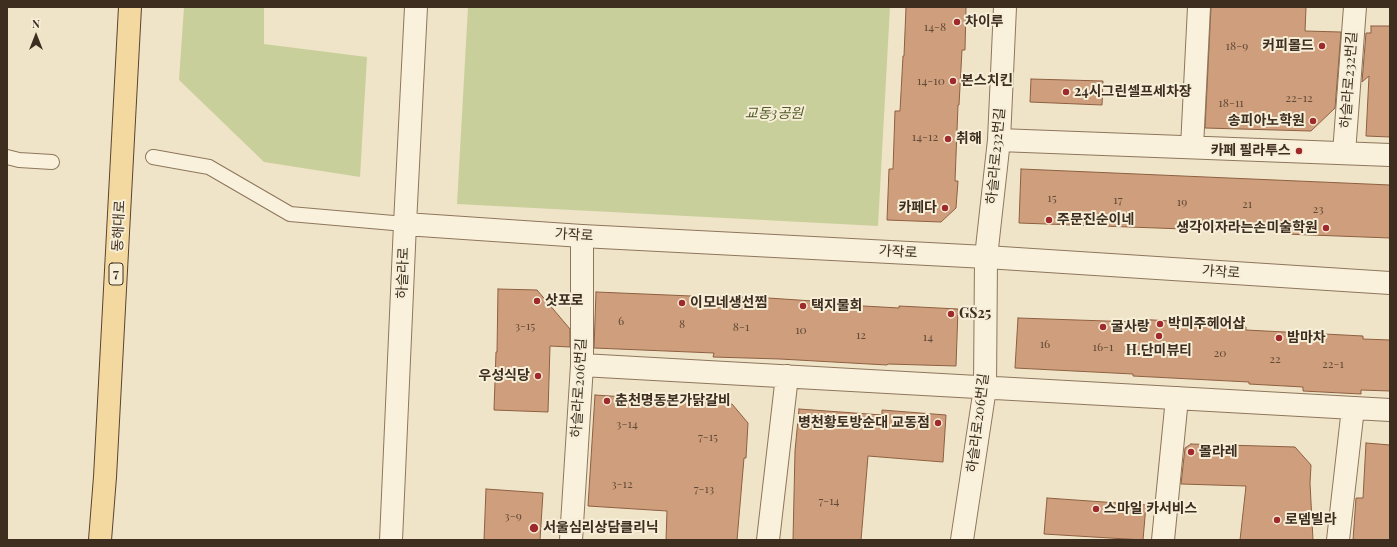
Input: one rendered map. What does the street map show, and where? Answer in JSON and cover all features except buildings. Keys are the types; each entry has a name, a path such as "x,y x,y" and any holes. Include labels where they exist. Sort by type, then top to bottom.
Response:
{"main road":[{"name":"동해대로","path":"100,540 106,461 130,7"}],"street":[{"name":"하슬라로","path":"391,540 416,7"},
{"name":"하슬라로232번길","path":"986,257 999,140 1005,7"},
{"path":"1192,147 1199,7"},
{"name":"하슬라로232번길","path":"1344,153 1355,7"},
{"path":"999,140 1390,155"},
{"name":"가작로","path":"405,224 582,236 986,257 1390,283"},
{"name":"하슬라로206번길","path":"571,540 582,366 582,236"},
{"name":"하슬라로206번길","path":"962,540 985,388 986,257"},
{"path":"582,366 1390,410"},
{"path":"768,540 786,376"},
{"path":"1163,540 1177,398"},
{"path":"1338,540 1353,408"}],"lane":[{"path":"7,157 18,160 52,162"},
{"path":"153,157 209,167 290,214 405,224"}],"green space":[{"path":"184,7 264,7 264,44 367,57 360,177 264,162 179,80"},
{"name":"교동3공원","path":"468,7 890,7 878,226 457,204"}],"place":[{"name":"차이루","path":"957,22"},
{"name":"커피볼드","path":"1322,46"},
{"name":"본스치킨","path":"953,81"},
{"name":"24시그린셀프세차장","path":"1066,92"},
{"name":"송피아노학원","path":"1313,121"},
{"name":"취해","path":"948,139"},
{"name":"카페 필라투스","path":"1299,151"},
{"name":"카페다","path":"945,208"},
{"name":"주문진순이네","path":"1049,220"},
{"name":"생각이자라는손미술학원","path":"1326,228"},
{"name":"삿포로","path":"537,301"},
{"name":"이모네생선찜","path":"682,303"},
{"name":"택지물회","path":"803,306"},
{"name":"GS25","path":"951,314"},
{"name":"박미주헤어샵","path":"1160,324"},
{"name":"굴사랑","path":"1103,327"},
{"name":"H.단미뷰티","path":"1159,336"},
{"name":"밤마차","path":"1279,338"},
{"name":"우성식당","path":"538,376"},
{"name":"춘천명동본가닭갈비","path":"607,401"},
{"name":"병천황토방순대 교동점","path":"938,423"},
{"name":"볼라레","path":"1191,452"},
{"name":"스마일 카서비스","path":"1096,509"},
{"name":"로뎀빌라","path":"1277,520"},
{"name":"서울심리상담클리닉","path":"534,528"}]}
